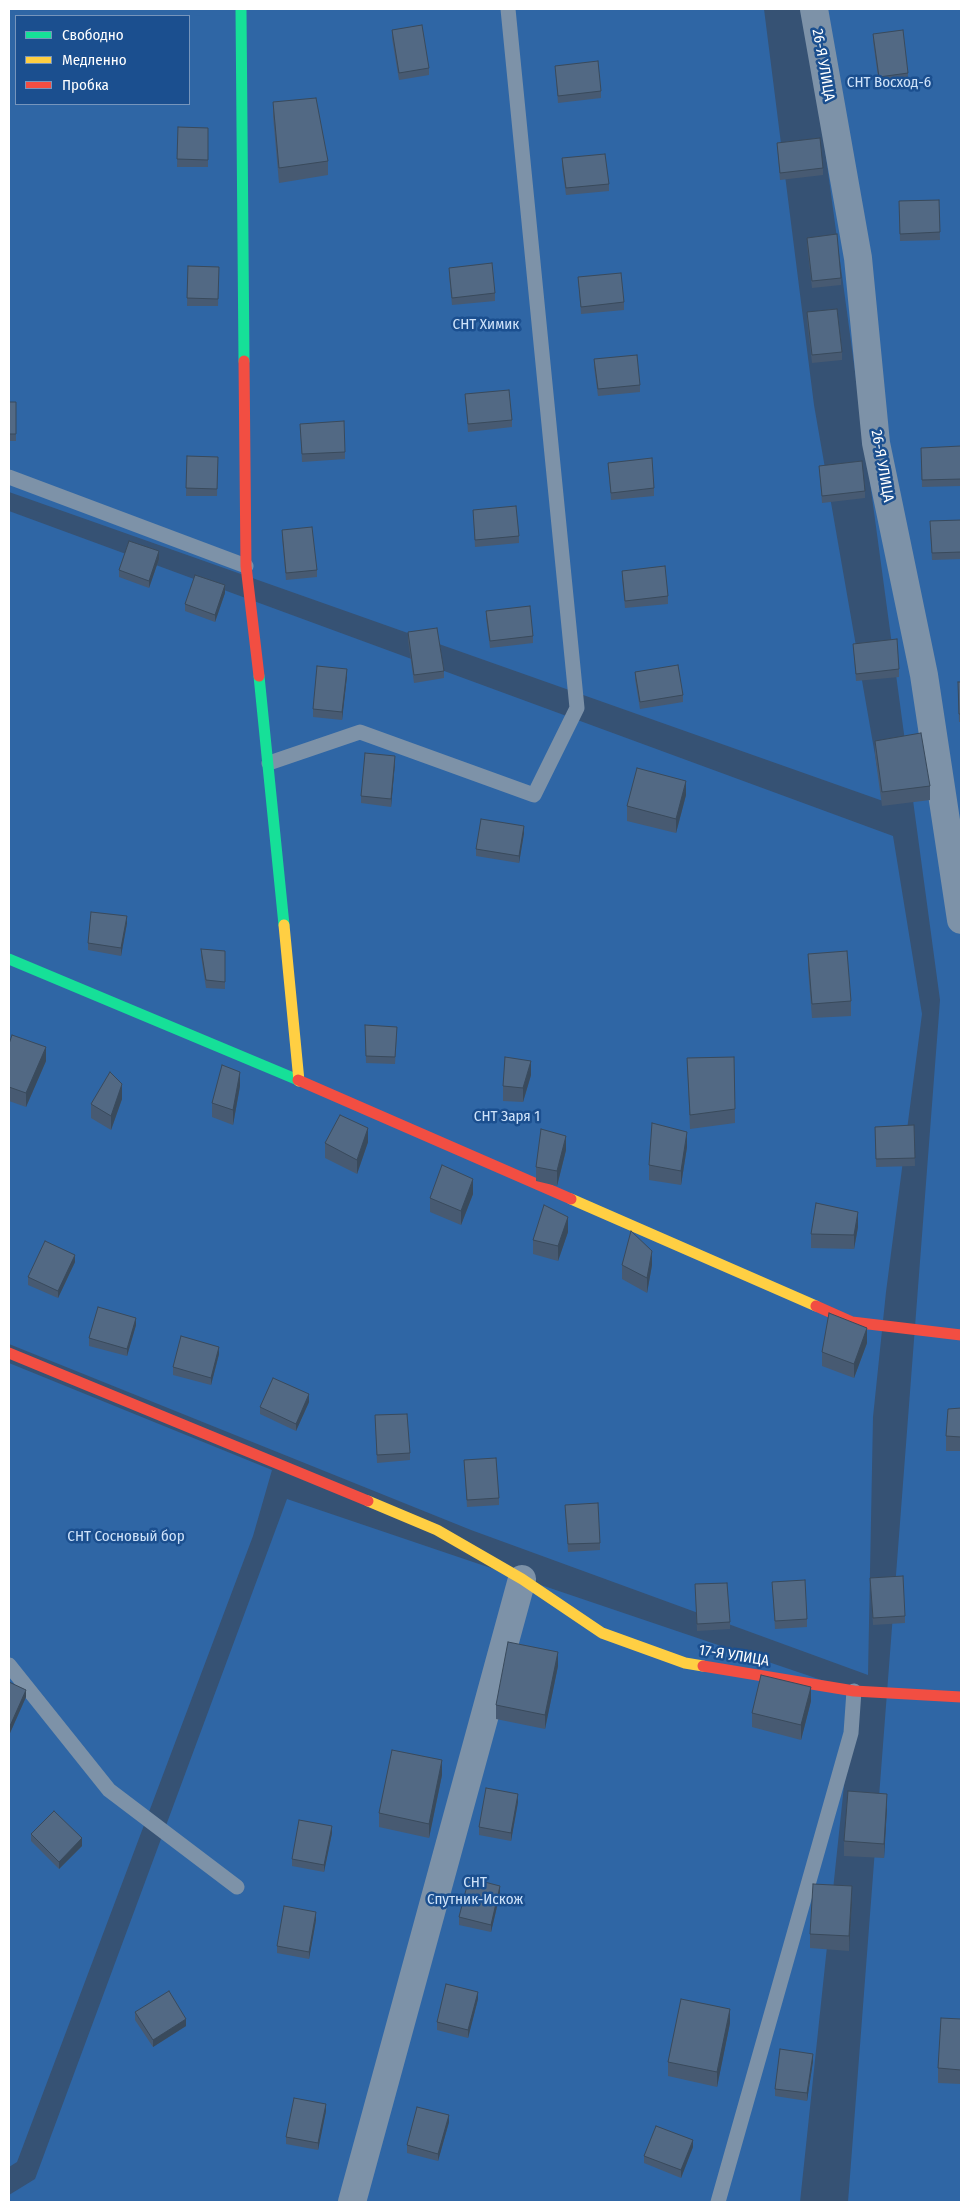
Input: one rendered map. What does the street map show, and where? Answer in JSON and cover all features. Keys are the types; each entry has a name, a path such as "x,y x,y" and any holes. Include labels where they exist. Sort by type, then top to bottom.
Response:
{"street":[{"path":"241,9 246,566 269,763 299,1081"},
{"name":"26-Я УЛИЦА","path":"814,9 858,258 876,443 924,675 961,920"},
{"path":"9,959 299,1081 852,1322 961,1336"},
{"name":"17-Я УЛИЦА","path":"9,1353 437,1530 522,1579 602,1633 685,1663 854,1690 961,1698"},
{"path":"352,2202 522,1579"}],"lane":[{"path":"269,763 360,732 534,795 577,708 508,9"},
{"path":"9,477 246,566"},
{"path":"9,1665 108,1790 237,1886"},
{"path":"718,2202 851,1732 854,1690"}],"green space":[{"name":"СНТ Химик","path":"9,9 764,9 814,405 883,801 9,492"},
{"name":"СНТ Восход-6","path":"806,9 961,9 961,2202 848,2202 940,1000"},
{"name":"СНТ Заря 1","path":"9,511 893,836 922,1014 886,1292 873,1417 868,1675 471,1530 9,1344"},
{"name":"СНТ Сосновый бор","path":"9,1363 272,1470 253,1536 17,2162 9,2167"},
{"name":"СНТ Спутник-Искож","path":"287,1499 854,1691 800,2202 9,2202 9,2195 35,2179"}],"building":[{"path":"422,25 429,68 399,73 392,30"},
{"path":"903,30 908,73 879,77 873,34"},
{"path":"598,61 601,91 558,96 555,66"},
{"path":"316,98 328,161 279,168 273,102"},
{"path":"178,127 208,128 208,160 177,159"},
{"path":"820,138 823,168 780,173 777,143"},
{"path":"605,154 609,184 566,188 562,158"},
{"path":"939,200 940,232 900,234 899,201"},
{"path":"837,234 841,278 812,281 807,238"},
{"path":"492,263 495,293 452,298 449,268"},
{"path":"188,266 219,267 218,299 187,298"},
{"path":"621,273 624,302 581,307 578,277"},
{"path":"837,309 842,352 812,355 807,312"},
{"path":"637,355 640,385 598,389 594,359"},
{"path":"509,390 512,420 468,424 465,394"},
{"path":"9,402 16,402 16,434 9,434"},
{"path":"344,421 345,452 302,454 300,424"},
{"path":"961,446 961,479 922,480 921,448"},
{"path":"187,456 218,457 217,489 186,488"},
{"path":"652,458 654,488 611,493 608,463"},
{"path":"862,461 865,491 822,496 819,466"},
{"path":"516,506 519,536 475,540 473,510"},
{"path":"961,520 961,552 932,553 930,521"},
{"path":"312,527 317,570 286,573 282,530"},
{"path":"129,541 159,551 149,581 119,570"},
{"path":"665,566 668,596 625,601 622,571"},
{"path":"195,575 225,585 215,615 185,604"},
{"path":"530,606 533,636 490,641 486,611"},
{"path":"437,628 444,671 414,675 408,632"},
{"path":"897,639 899,669 856,674 853,644"},
{"path":"678,665 683,695 640,702 635,672"},
{"path":"317,666 347,669 342,712 313,709"},
{"path":"958,682 961,682 961,714 959,714"},
{"path":"921,733 930,786 882,792 875,741"},
{"path":"365,753 395,756 391,799 361,796"},
{"path":"637,768 686,781 676,819 627,806"},
{"path":"481,819 524,826 519,856 476,849"},
{"path":"91,912 127,916 121,948 88,943"},
{"path":"201,949 225,951 225,982 206,980"},
{"path":"847,951 851,1001 812,1004 808,954"},
{"path":"365,1025 397,1027 395,1057 366,1056"},
{"path":"12,1035 46,1047 26,1093 9,1087 9,1044"},
{"path":"505,1057 531,1061 523,1088 503,1086"},
{"path":"734,1057 735,1109 690,1115 687,1058"},
{"path":"222,1065 240,1072 233,1110 212,1103"},
{"path":"110,1072 122,1084 111,1116 91,1104"},
{"path":"340,1115 368,1128 357,1160 325,1143"},
{"path":"652,1123 687,1132 681,1171 649,1165"},
{"path":"914,1125 915,1158 876,1159 875,1127"},
{"path":"541,1129 566,1136 557,1171 536,1167"},
{"path":"442,1165 473,1179 461,1211 430,1198"},
{"path":"816,1203 858,1212 854,1235 811,1234"},
{"path":"544,1205 568,1217 558,1246 533,1240"},
{"path":"631,1231 652,1251 647,1278 622,1265"},
{"path":"45,1241 75,1255 58,1291 28,1277"},
{"path":"98,1307 136,1318 127,1349 89,1338"},
{"path":"829,1313 867,1328 854,1364 822,1352"},
{"path":"181,1336 219,1347 211,1378 173,1367"},
{"path":"273,1378 309,1394 296,1424 260,1407"},
{"path":"961,1408 961,1437 946,1436 948,1409"},
{"path":"407,1414 410,1453 377,1455 375,1415"},
{"path":"496,1458 499,1498 467,1500 464,1460"},
{"path":"598,1503 600,1543 568,1544 565,1505"},
{"path":"903,1576 905,1616 873,1618 870,1578"},
{"path":"805,1580 807,1619 775,1621 772,1582"},
{"path":"727,1583 730,1622 697,1624 695,1584"},
{"path":"508,1642 558,1652 545,1715 496,1705"},
{"path":"761,1675 811,1687 801,1725 752,1713"},
{"path":"9,1682 26,1690 10,1726 9,1725"},
{"path":"392,1750 442,1760 429,1824 379,1813"},
{"path":"486,1788 518,1794 511,1833 479,1827"},
{"path":"848,1791 887,1794 884,1844 844,1841"},
{"path":"54,1811 82,1838 59,1862 31,1834"},
{"path":"299,1820 332,1826 324,1865 292,1859"},
{"path":"469,1878 500,1886 491,1925 459,1917"},
{"path":"813,1884 852,1886 849,1936 810,1934"},
{"path":"284,1906 316,1912 309,1952 277,1946"},
{"path":"446,1984 478,1992 468,2030 437,2022"},
{"path":"169,1991 186,2019 153,2040 135,2012"},
{"path":"681,1999 730,2009 717,2072 668,2062"},
{"path":"941,2018 961,2019 961,2070 938,2068"},
{"path":"780,2049 813,2054 807,2093 775,2089"},
{"path":"294,2098 326,2104 318,2143 286,2137"},
{"path":"417,2107 449,2115 438,2154 407,2145"},
{"path":"656,2126 693,2140 681,2170 644,2156"}],"traffic: fast":[{"path":"241,9 244,361"},
{"path":"259,676 284,925"},
{"path":"9,959 298,1080"}],"traffic: slow":[{"path":"284,925 299,1081"},
{"path":"571,1199 816,1306"},
{"path":"368,1501 437,1530 522,1579 602,1633 685,1663 703,1666"}],"traffic: jam":[{"path":"244,361 246,566 259,676"},
{"path":"298,1080 571,1199"},
{"path":"816,1306 852,1322 961,1335"},
{"path":"9,1353 368,1501"},
{"path":"703,1666 854,1691 961,1697"}]}
